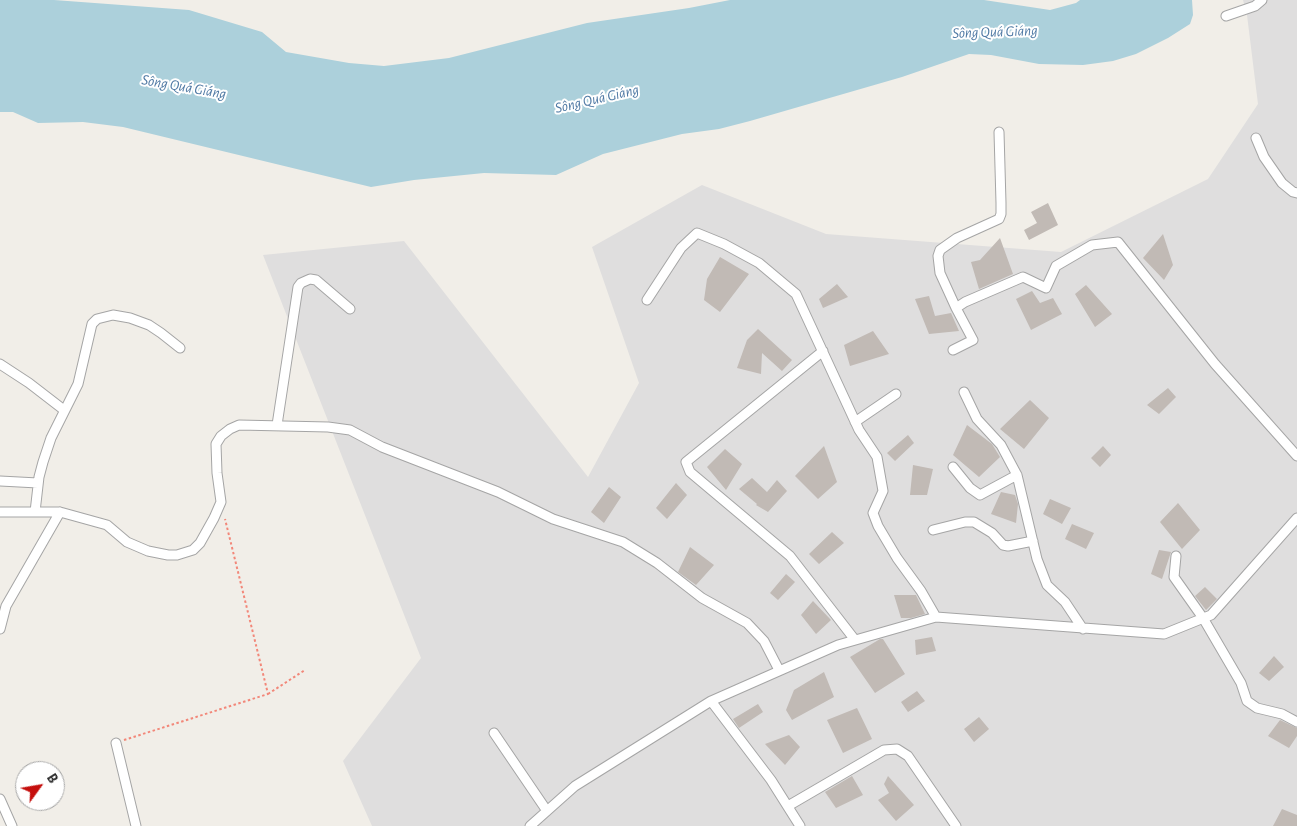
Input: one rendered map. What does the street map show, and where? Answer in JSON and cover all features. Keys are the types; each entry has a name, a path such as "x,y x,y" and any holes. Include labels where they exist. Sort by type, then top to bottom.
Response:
{"street":[{"path":"1226,16 1255,6 1262,0"},
{"path":"953,350 973,340 940,273 938,256 940,250 957,238 999,219 1001,209 999,132"},
{"path":"1256,138 1264,157 1282,183 1297,193"},
{"path":"647,300 681,248 697,233 724,244 759,264 796,294 855,422 877,457 883,491 873,513 878,526 921,591 936,618"},
{"path":"956,308 965,302 1023,277 1046,288 1056,266 1092,245 1118,242 1215,364 1297,456"},
{"path":"277,425 298,287 301,283 310,279 316,280 350,309"},
{"path":"35,512 38,482 51,438 78,384 92,324 97,319 113,315 130,318 149,325 180,348"},
{"path":"823,351 686,462 690,472 790,556 855,640"},
{"path":"0,364 64,410"},
{"path":"964,392 977,419 1001,445 1017,474 1037,559 1047,585 1066,602 1083,628"},
{"path":"855,422 896,394"},
{"path":"0,512 60,512 107,525 127,542 148,551 177,555 193,550 200,543 211,525 221,502 215,452 216,444 221,436 230,429 239,425 277,425 350,430 359,433 382,447 498,492 553,519 623,542 657,563 702,598 747,623 764,641 779,670"},
{"path":"953,467 970,488 980,495 1017,474"},
{"path":"0,481 38,482"},
{"path":"0,629 6,606 60,512"},
{"path":"530,826 575,786 711,701 838,645 936,618 1164,634 1211,615 1297,518"},
{"path":"933,530 965,522 974,522 992,534 1003,545 1008,546 1033,541"},
{"path":"1176,556 1174,577 1203,618 1241,682 1247,701 1257,708 1282,714 1297,722"},
{"path":"711,701 771,780 800,826"},
{"path":"494,733 547,811"},
{"path":"116,742 136,826"},
{"path":"788,806 884,750 897,749 908,756 956,826"},
{"path":"0,799 12,826"}],"path":[{"path":"221,502 268,694"},
{"path":"116,742 268,694 305,670"}],"shaded area":[{"path":"1243,0 1297,0 1297,826 372,826 343,761 421,658 263,255 404,241 588,477 639,383 592,247 702,185 826,234 1061,252 1208,179 1258,104 1247,15"}],"water":[{"name":"Sông Quá Giáng","path":"0,0 54,0 189,10 262,32 286,52 349,63 384,66 449,58 587,23 730,0 984,0 1050,10 1076,3 1080,0 1192,0 1193,15 1190,24 1168,38 1136,54 1113,61 1083,65 1039,64 991,55 969,54 902,77 750,121 719,129 682,134 603,154 556,175 484,173 414,180 371,187 123,127 83,122 38,123 13,112 0,112"}],"building":[{"path":"1048,203 1058,225 1029,240 1024,230 1037,223 1031,212"},
{"path":"1163,234 1173,265 1164,280 1143,258"},
{"path":"1000,238 1013,274 979,289 971,262 980,260"},
{"path":"720,257 749,274 720,312 704,300 707,279"},
{"path":"837,284 848,297 823,308 819,299"},
{"path":"1086,285 1112,314 1095,327 1075,294"},
{"path":"1032,291 1040,303 1053,298 1062,314 1031,330 1016,299"},
{"path":"929,296 935,316 951,313 959,331 929,334 915,299"},
{"path":"758,329 792,360 782,371 762,353 761,374 737,368 747,340"},
{"path":"873,331 889,354 850,366 844,345"},
{"path":"1168,388 1176,397 1159,414 1147,405"},
{"path":"1030,400 1049,418 1024,449 1000,429"},
{"path":"967,425 992,444 1000,457 979,477 953,455"},
{"path":"908,435 914,443 895,461 887,453"},
{"path":"824,446 837,482 818,499 795,476"},
{"path":"1103,446 1111,455 1100,467 1091,458"},
{"path":"725,449 742,464 726,490 707,467"},
{"path":"913,465 933,469 927,495 910,495"},
{"path":"752,478 767,492 777,480 787,491 768,512 756,505 739,489"},
{"path":"676,483 687,495 667,519 656,508"},
{"path":"609,487 621,497 604,523 591,512"},
{"path":"1001,492 1015,495 1018,504 1016,523 991,514"},
{"path":"1050,499 1071,508 1062,524 1043,514"},
{"path":"1178,503 1200,530 1182,549 1160,522"},
{"path":"1072,524 1094,533 1086,549 1065,539"},
{"path":"832,532 844,543 819,564 809,554"},
{"path":"690,547 714,565 696,585 678,572"},
{"path":"1159,550 1171,552 1162,579 1151,574"},
{"path":"786,574 795,582 778,600 770,593"},
{"path":"1205,587 1217,599 1206,610 1195,596"},
{"path":"894,595 916,595 925,614 911,618 901,618"},
{"path":"813,601 831,620 816,634 801,615"},
{"path":"932,637 936,651 916,655 915,640"},
{"path":"883,639 905,674 875,693 850,657"},
{"path":"1274,656 1284,667 1269,681 1259,673"},
{"path":"824,672 834,697 792,720 786,710 794,690"},
{"path":"917,691 925,701 908,712 901,702"},
{"path":"758,704 763,712 739,728 733,719"},
{"path":"857,708 872,739 843,753 827,720"},
{"path":"979,717 989,729 974,742 964,729"},
{"path":"1280,720 1297,728 1297,736 1289,748 1268,736"},
{"path":"789,735 800,747 785,765 765,744"},
{"path":"852,776 863,795 836,808 825,792"},
{"path":"888,776 914,805 896,821 878,800 889,793 884,784"},
{"path":"1282,809 1297,815 1297,826 1273,826"}]}
